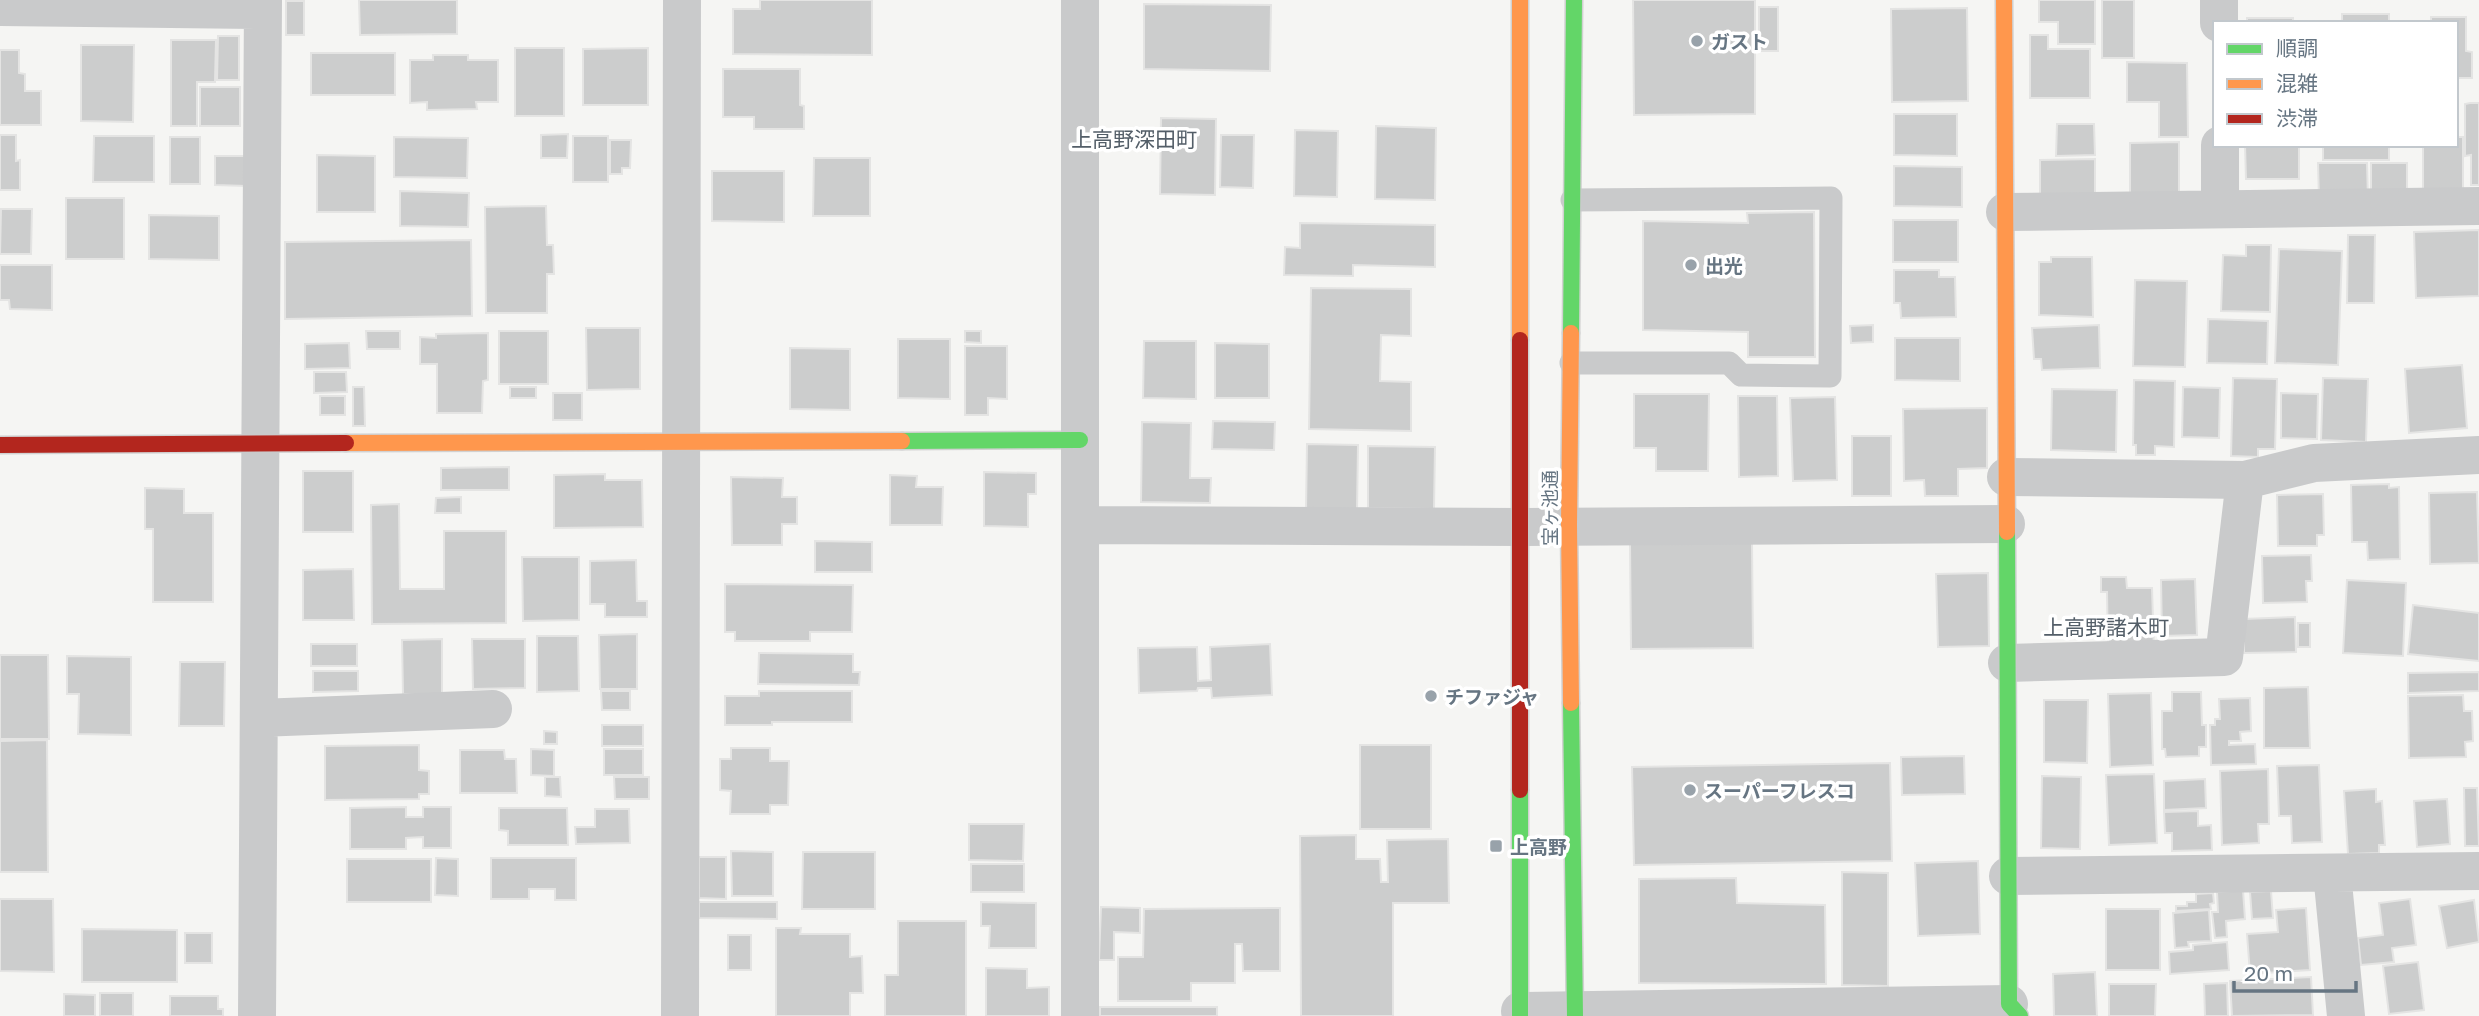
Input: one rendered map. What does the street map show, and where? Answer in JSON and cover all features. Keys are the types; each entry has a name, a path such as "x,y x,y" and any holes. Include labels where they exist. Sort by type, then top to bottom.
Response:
{"street":[{"path":"680,1016 682,0"},
{"path":"1080,0 1080,1016"},
{"name":"宝ヶ池通","path":"1520,0 1520,1013"},
{"name":"宝ヶ池通","path":"1574,0 1569,525 1575,1013"},
{"path":"1520,1013 2014,1010 2008,876 2004,0"},
{"path":"2219,0 2220,21"},
{"path":"0,7 263,5 257,1016"},
{"path":"2220,147 2220,209"},
{"path":"2005,212 2479,206"},
{"path":"0,445 1080,440"},
{"path":"2006,477 2245,480 2314,463 2479,455"},
{"path":"2007,663 2224,657 2245,480"},
{"path":"1080,525 1519,527 2006,524"},
{"path":"259,718 493,709"},
{"path":"2008,876 2479,872"},
{"path":"2332,873 2346,1016"}],"lane":[{"path":"1571,363 1728,363 1741,375 1830,376 1831,198 1573,200"}],"building":[{"path":"359,0 457,0 457,34 360,35"},
{"path":"760,0 872,0 872,55 733,54 733,9 760,9"},
{"path":"1633,0 1755,0 1755,114 1634,115"},
{"path":"2039,0 2095,0 2095,44 2058,44 2058,22 2039,22"},
{"path":"2102,0 2134,0 2134,58 2102,58"},
{"path":"286,1 304,1 304,35 286,35"},
{"path":"1144,4 1271,5 1270,71 1144,69"},
{"path":"1759,7 1778,7 1778,51 1759,51"},
{"path":"1967,8 1968,101 1892,102 1891,9"},
{"path":"2342,14 2389,14 2389,21 2342,21"},
{"path":"2431,17 2466,17 2466,51 2472,52 2472,78 2458,78 2458,21 2431,21"},
{"path":"2247,18 2293,18 2293,21 2247,21"},
{"path":"2030,35 2048,35 2048,49 2090,49 2090,98 2030,98"},
{"path":"218,36 239,36 239,80 217,80"},
{"path":"171,40 216,40 215,82 197,82 197,126 171,126"},
{"path":"81,45 134,45 133,122 81,121"},
{"path":"515,48 564,48 564,116 515,116"},
{"path":"648,48 648,105 583,105 583,49"},
{"path":"0,50 19,50 19,73 25,74 25,91 41,91 41,125 0,125"},
{"path":"311,53 395,53 395,95 311,95"},
{"path":"433,55 468,55 468,60 498,60 498,102 476,102 477,109 427,110 427,102 410,103 410,60 433,60"},
{"path":"2127,62 2187,63 2188,137 2159,137 2159,102 2127,102"},
{"path":"723,69 800,69 800,105 804,106 804,129 754,129 754,117 723,117"},
{"path":"200,87 240,87 240,126 200,126"},
{"path":"2479,103 2479,185 2471,185 2471,155 2465,156 2465,104"},
{"path":"1894,114 1957,114 1957,156 1894,155"},
{"path":"1161,118 1216,119 1215,195 1160,194"},
{"path":"2057,124 2094,124 2095,155 2056,156"},
{"path":"1376,126 1436,128 1435,200 1375,199"},
{"path":"1295,130 1338,131 1337,197 1294,196"},
{"path":"568,134 567,158 541,158 541,135"},
{"path":"0,135 16,135 16,161 20,160 20,190 0,190"},
{"path":"1221,135 1254,135 1253,188 1220,187"},
{"path":"94,136 154,136 154,182 93,182"},
{"path":"573,136 608,136 608,182 573,182"},
{"path":"170,137 200,137 200,184 170,184"},
{"path":"394,137 468,138 467,178 394,177"},
{"path":"2458,137 2463,137 2463,195 2423,195 2423,147 2458,147"},
{"path":"610,140 631,140 630,168 622,168 622,174 610,174"},
{"path":"2179,142 2179,193 2130,193 2130,143"},
{"path":"2245,147 2299,147 2299,179 2246,179"},
{"path":"2323,147 2389,147 2389,160 2323,160"},
{"path":"317,155 375,156 375,212 317,212"},
{"path":"215,156 247,156 247,186 215,185"},
{"path":"814,158 870,158 870,216 813,216"},
{"path":"2095,159 2095,194 2040,194 2040,160"},
{"path":"2318,163 2367,163 2368,199 2319,199"},
{"path":"2371,163 2407,163 2407,195 2371,196"},
{"path":"1894,166 1962,167 1962,207 1894,206"},
{"path":"712,171 784,171 784,222 712,221"},
{"path":"400,191 469,193 468,227 400,226"},
{"path":"66,198 124,198 124,259 66,259"},
{"path":"546,206 547,245 553,245 554,274 547,274 547,313 486,313 485,207"},
{"path":"1,209 32,209 31,254 0,254"},
{"path":"1814,212 1815,357 1748,357 1748,332 1643,330 1643,221 1748,223 1747,213"},
{"path":"149,215 219,216 219,260 149,259"},
{"path":"1893,220 1958,220 1958,262 1893,262"},
{"path":"1300,223 1435,225 1435,267 1353,265 1353,276 1284,275 1285,247 1300,248"},
{"path":"2479,230 2479,296 2416,298 2414,232"},
{"path":"2348,235 2375,235 2374,303 2347,303"},
{"path":"471,240 472,316 285,319 285,242"},
{"path":"2246,245 2271,245 2270,312 2221,311 2223,255 2246,256"},
{"path":"2279,249 2342,251 2338,365 2275,363"},
{"path":"2051,257 2092,257 2093,317 2039,315 2039,262 2051,262"},
{"path":"0,265 52,265 52,310 10,309 9,300 0,300"},
{"path":"1894,270 1939,270 1939,277 1955,277 1956,317 1901,318 1900,303 1894,303"},
{"path":"2135,280 2187,281 2185,367 2133,366"},
{"path":"1311,288 1411,289 1411,336 1381,335 1380,381 1411,382 1411,431 1309,429"},
{"path":"2208,319 2268,321 2267,364 2207,363"},
{"path":"1873,325 1873,342 1851,343 1850,326"},
{"path":"2099,325 2100,368 2042,370 2041,359 2034,359 2032,328"},
{"path":"586,328 640,328 640,389 587,390"},
{"path":"366,331 400,331 400,349 367,349"},
{"path":"499,331 548,331 548,384 499,384"},
{"path":"965,331 981,331 981,343 965,342"},
{"path":"488,333 488,380 483,381 482,413 437,413 437,364 420,364 420,337"},
{"path":"1895,338 1960,338 1960,381 1895,380"},
{"path":"898,339 950,339 950,399 898,398"},
{"path":"1144,341 1196,341 1196,399 1143,398"},
{"path":"349,343 350,368 305,369 305,344"},
{"path":"1215,343 1269,344 1269,398 1215,398"},
{"path":"965,346 1007,346 1007,399 988,398 988,415 965,415"},
{"path":"790,348 850,349 850,410 790,409"},
{"path":"2462,365 2467,428 2409,433 2405,369"},
{"path":"314,372 346,372 347,392 314,393"},
{"path":"2233,378 2277,379 2275,449 2258,449 2258,457 2231,456"},
{"path":"2323,378 2368,379 2366,442 2321,440"},
{"path":"2134,380 2175,381 2174,447 2155,446 2155,455 2136,455 2136,445 2133,445"},
{"path":"353,387 364,387 365,426 353,426"},
{"path":"510,387 536,387 536,398 510,398"},
{"path":"2183,387 2220,388 2219,438 2182,437"},
{"path":"2052,389 2117,390 2116,452 2051,450"},
{"path":"553,393 582,393 582,420 553,420"},
{"path":"2281,393 2318,394 2317,439 2281,438"},
{"path":"1634,394 1709,394 1708,471 1656,471 1656,448 1634,448"},
{"path":"320,396 345,396 345,415 320,415"},
{"path":"1738,396 1777,396 1778,476 1739,477"},
{"path":"1835,397 1837,480 1793,481 1790,398"},
{"path":"1987,408 1987,468 1958,469 1958,496 1925,496 1924,480 1904,481 1903,409"},
{"path":"1213,421 1275,422 1274,450 1212,449"},
{"path":"1142,422 1191,423 1190,478 1211,478 1210,503 1141,502"},
{"path":"1852,436 1891,436 1891,496 1852,496"},
{"path":"1307,444 1358,445 1357,511 1306,510"},
{"path":"1368,446 1435,447 1434,509 1368,508"},
{"path":"509,467 509,490 441,490 441,468"},
{"path":"303,471 353,471 353,532 303,532"},
{"path":"984,472 1036,473 1036,494 1028,494 1028,527 984,526"},
{"path":"605,474 605,480 642,480 643,527 554,528 554,475"},
{"path":"890,475 917,476 916,487 943,487 942,525 890,525"},
{"path":"731,477 783,478 782,497 797,497 797,524 782,524 782,545 732,545"},
{"path":"2389,484 2389,488 2399,487 2400,559 2368,560 2367,542 2352,542 2351,485"},
{"path":"145,488 184,489 184,513 213,513 213,602 153,602 153,529 145,529"},
{"path":"2477,492 2479,563 2430,564 2429,493"},
{"path":"2323,494 2324,535 2317,535 2317,546 2278,546 2277,495"},
{"path":"461,497 461,513 435,513 436,498"},
{"path":"399,504 400,589 444,589 444,531 506,531 506,623 372,624 371,505"},
{"path":"815,541 872,542 872,572 815,572"},
{"path":"1630,543 1752,543 1753,648 1631,649"},
{"path":"2311,555 2312,581 2306,581 2307,602 2263,603 2262,556"},
{"path":"522,557 579,557 579,620 523,621"},
{"path":"636,560 637,601 647,601 647,617 605,617 605,604 590,604 590,561"},
{"path":"353,569 354,620 303,620 303,570"},
{"path":"1988,573 1989,646 1938,647 1936,574"},
{"path":"2101,577 2126,577 2127,588 2152,588 2154,651 2108,651 2107,592 2101,592"},
{"path":"2195,579 2197,635 2162,636 2161,580"},
{"path":"2347,580 2406,583 2403,656 2343,653"},
{"path":"725,584 853,585 852,632 810,632 810,641 735,641 735,632 725,632"},
{"path":"2413,605 2479,613 2479,661 2408,654"},
{"path":"2295,617 2296,652 2244,653 2244,619"},
{"path":"2298,623 2310,623 2310,647 2298,647"},
{"path":"637,634 637,689 600,689 599,635"},
{"path":"537,636 578,636 579,691 537,692"},
{"path":"442,639 442,694 403,694 402,640"},
{"path":"472,639 525,639 525,688 473,689"},
{"path":"311,644 357,644 357,666 311,666"},
{"path":"1270,644 1272,695 1212,698 1211,688 1139,693 1138,648 1197,647 1198,681 1211,680 1210,647"},
{"path":"759,653 853,654 853,672 860,672 859,685 758,684"},
{"path":"0,655 48,655 49,739 0,739"},
{"path":"67,656 131,657 131,735 78,734 79,694 67,694"},
{"path":"180,662 225,662 224,726 179,726"},
{"path":"313,671 358,671 358,691 313,692"},
{"path":"2479,672 2479,691 2408,693 2408,673"},
{"path":"2308,687 2310,748 2264,748 2264,688"},
{"path":"601,691 630,691 630,710 602,710"},
{"path":"759,691 852,691 852,722 725,725 725,696 759,696"},
{"path":"2172,692 2201,692 2206,747 2199,747 2199,756 2166,757 2165,749 2162,749 2162,711 2172,711"},
{"path":"2151,693 2153,765 2110,767 2108,694"},
{"path":"2463,695 2464,711 2472,711 2473,741 2465,742 2466,757 2409,758 2408,696"},
{"path":"2250,698 2251,731 2240,732 2241,741 2229,741 2229,745 2255,744 2256,764 2211,765 2210,725 2215,725 2215,719 2220,719 2219,699"},
{"path":"2044,700 2088,700 2087,763 2044,762"},
{"path":"602,725 643,725 643,746 602,746"},
{"path":"544,731 557,732 557,744 544,744"},
{"path":"47,740 48,872 0,872 0,741"},
{"path":"419,745 419,770 429,771 429,794 419,794 419,799 325,800 325,746"},
{"path":"1360,745 1431,745 1431,829 1360,829"},
{"path":"731,748 770,748 770,761 789,761 788,805 770,805 770,814 730,814 731,791 720,790 720,759 731,759"},
{"path":"531,749 554,750 554,776 531,775"},
{"path":"604,749 643,749 643,775 604,775"},
{"path":"460,750 504,750 505,759 516,759 517,793 460,793"},
{"path":"1964,756 1965,794 1902,795 1901,757"},
{"path":"1890,763 1892,861 1634,865 1632,767"},
{"path":"2319,765 2322,842 2292,843 2291,816 2279,816 2277,766"},
{"path":"2268,769 2269,824 2258,824 2259,843 2222,845 2220,771"},
{"path":"2154,774 2157,843 2109,845 2106,775"},
{"path":"2042,776 2081,777 2080,849 2041,848"},
{"path":"545,777 560,777 561,797 545,796"},
{"path":"614,777 649,777 649,799 615,799"},
{"path":"2205,779 2206,808 2164,810 2164,781"},
{"path":"2464,788 2477,788 2479,846 2465,846"},
{"path":"2376,789 2376,802 2382,801 2385,845 2379,845 2379,853 2348,854 2344,791"},
{"path":"2447,799 2450,844 2417,847 2414,801"},
{"path":"406,807 406,817 423,817 423,807 451,807 451,848 423,848 423,837 406,838 406,849 350,849 350,808"},
{"path":"499,808 567,808 568,845 508,845 508,831 499,830"},
{"path":"595,809 629,809 630,843 576,844 575,827 595,827"},
{"path":"2198,811 2198,826 2211,825 2212,850 2172,851 2172,833 2165,833 2164,812"},
{"path":"969,824 1024,824 1023,861 969,860"},
{"path":"1356,835 1356,859 1380,859 1381,882 1388,882 1387,840 1448,839 1449,903 1393,903 1393,1016 1301,1016 1300,836"},
{"path":"731,851 773,852 773,896 732,896"},
{"path":"803,852 875,852 875,909 802,909"},
{"path":"699,857 726,857 726,899 699,898"},
{"path":"436,858 458,859 458,896 435,895"},
{"path":"491,858 576,858 576,900 555,900 555,889 529,889 529,899 491,899"},
{"path":"347,859 431,859 431,902 347,902"},
{"path":"1978,861 1980,934 1918,936 1915,863"},
{"path":"971,864 1024,864 1024,892 971,892"},
{"path":"1842,872 1888,873 1888,986 1842,985"},
{"path":"1736,878 1737,903 1825,905 1826,984 1639,983 1639,879"},
{"path":"2243,890 2245,919 2226,921 2227,937 2215,938 2212,912 2218,912 2217,892"},
{"path":"2271,891 2273,918 2252,919 2250,892"},
{"path":"2213,893 2214,903 2210,904 2211,909 2176,911 2176,906 2187,906 2187,902 2196,902 2196,894"},
{"path":"0,899 53,899 54,972 0,971"},
{"path":"2410,899 2416,945 2392,948 2394,962 2361,965 2358,938 2383,935 2379,903"},
{"path":"2474,900 2479,942 2447,948 2439,906"},
{"path":"699,902 777,902 777,919 699,918"},
{"path":"981,902 1036,903 1036,948 989,948 990,926 981,926"},
{"path":"1101,907 1140,908 1140,933 1114,932 1114,960 1099,960"},
{"path":"1280,908 1280,971 1243,971 1242,944 1235,944 1235,983 1191,983 1191,1001 1118,1001 1118,957 1143,957 1144,909"},
{"path":"2306,908 2310,970 2250,974 2247,934 2278,932 2276,910"},
{"path":"2106,909 2160,909 2160,970 2106,970"},
{"path":"2209,910 2211,941 2188,942 2189,947 2175,948 2173,913"},
{"path":"898,921 966,921 966,1016 885,1016 885,975 898,975"},
{"path":"776,928 801,928 800,934 850,934 850,957 862,956 863,993 850,993 850,1016 776,1016"},
{"path":"82,929 177,930 177,982 82,982"},
{"path":"185,933 212,933 212,963 185,963"},
{"path":"728,935 751,935 751,970 728,970"},
{"path":"2227,942 2229,970 2170,974 2169,952 2193,950 2193,945"},
{"path":"2418,962 2424,1010 2389,1014 2383,966"},
{"path":"986,968 1027,969 1027,988 1049,987 1049,1016 986,1016"},
{"path":"2095,972 2097,1016 2054,1016 2053,974"},
{"path":"2311,977 2313,1015 2232,1016 2230,981"},
{"path":"2227,983 2228,1016 2205,1016 2204,984"},
{"path":"2109,984 2156,984 2155,1016 2109,1016"},
{"path":"100,993 133,993 133,1016 100,1016"},
{"path":"64,994 95,995 95,1016 64,1016"},
{"path":"170,996 218,996 218,1009 223,1009 223,1016 170,1016"},
{"path":"1100,1007 1217,1007 1217,1016 1100,1016"}],"traffic: fast":[{"path":"1571,333 1574,0"},
{"path":"902,441 1080,440"},
{"path":"2007,532 2009,1004 2020,1016"},
{"path":"1571,703 1575,1016"},
{"path":"1520,790 1520,1016"}],"traffic: slow":[{"path":"1520,0 1520,340"},
{"path":"2004,0 2007,532"},
{"path":"1571,333 1571,703"},
{"path":"346,443 902,441"}],"traffic: jam":[{"path":"1520,340 1520,790"},
{"path":"0,445 346,443"}],"place":[{"name":"ガスト","path":"1697,41"},
{"name":"出光","path":"1691,265"},
{"name":"チファジャ","path":"1431,696"},
{"name":"スーパーフレスコ","path":"1690,790"},
{"name":"上高野","path":"1496,846"}],"district":[{"name":"上高野深田町","path":"1134,139"},
{"name":"上高野諸木町","path":"2106,627"}]}
